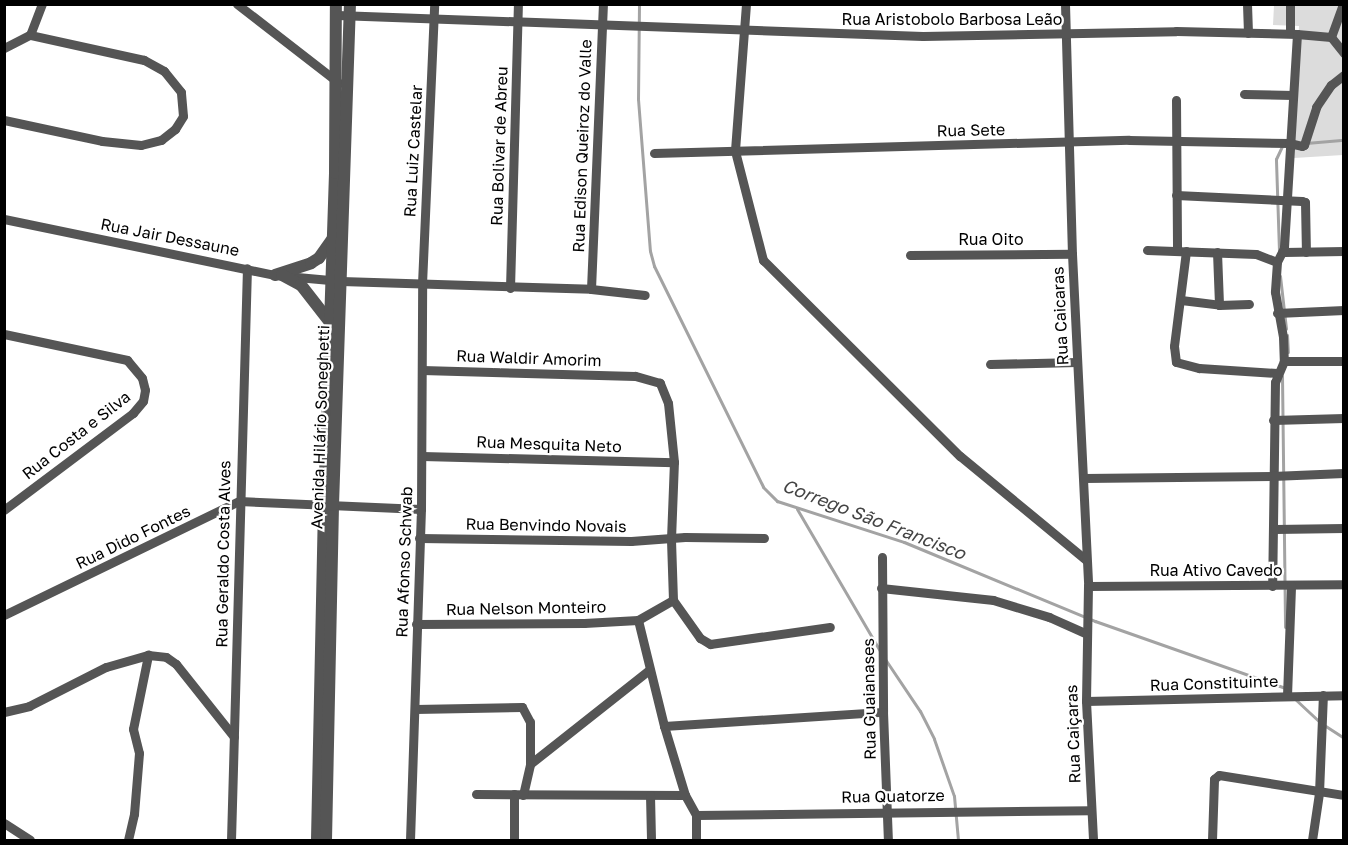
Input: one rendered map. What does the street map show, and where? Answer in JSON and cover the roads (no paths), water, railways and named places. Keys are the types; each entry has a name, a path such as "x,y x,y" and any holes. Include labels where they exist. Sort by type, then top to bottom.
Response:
{"street":[{"path":"30,35 42,4"},
{"path":"237,4 246,7 341,83"},
{"name":"Rua Luiz Castelar","path":"422,284 434,4"},
{"name":"Rua Bolivar de Abreu","path":"510,288 518,4"},
{"name":"Rua Edison Queiroz do Valle","path":"591,289 603,4"},
{"path":"746,4 735,151 760,252 767,265 960,456 1086,560"},
{"name":"Rua Caicaras","path":"1065,4 1072,254 1088,586 1085,629"},
{"path":"1247,4 1248,33"},
{"path":"1272,586 1275,529 1272,476 1273,420 1277,373 1284,362 1283,337 1275,292 1277,262 1284,252 1295,53 1290,4"},
{"path":"1343,4 1331,37 1344,53"},
{"name":"Rua Aristobolo Barbosa Leão","path":"336,10 434,19 517,23 627,24 923,36 1176,31 1331,37"},
{"name":"Avenida Hilário Soneghetti","path":"317,840 340,173 341,83 336,10"},
{"name":"Avenida Hilário Soneghetti","path":"341,83 350,10"},
{"path":"4,48 30,35 144,60 164,71 181,92 183,116 175,129 161,140 141,145 102,141 4,120"},
{"path":"1289,143 1304,145 1317,107 1330,85 1344,75"},
{"path":"1244,94 1293,95"},
{"path":"1176,100 1176,195 1181,250 1181,300 1174,346 1176,362 1199,368 1277,373"},
{"name":"Rua Sete","path":"654,153 1070,142 1289,143"},
{"name":"Avenida Hilário Soneghetti","path":"329,505 329,321 336,281 333,237 340,173"},
{"path":"1176,195 1305,202 1306,252"},
{"name":"Rua Jair Dessaune","path":"4,219 278,275 336,281 591,289 645,295"},
{"path":"278,275 319,258 333,237"},
{"path":"1147,250 1256,254 1277,262"},
{"path":"1284,252 1344,251"},
{"path":"1217,252 1220,305"},
{"name":"Rua Oito","path":"910,255 1072,254"},
{"name":"Rua Geraldo Costa Alves","path":"231,840 247,268"},
{"path":"278,275 301,285 329,321"},
{"name":"Rua Afonso Schwab","path":"410,840 421,509 422,284"},
{"path":"1181,300 1220,305 1248,304"},
{"path":"1277,313 1344,310"},
{"name":"Rua Costa e Silva","path":"4,334 127,360 142,378 145,390 143,401 133,413 4,510"},
{"path":"1284,362 1344,361"},
{"path":"990,364 1077,362"},
{"name":"Rua Waldir Amorim","path":"422,370 635,376 657,381 668,403 674,462"},
{"path":"1273,420 1344,418"},
{"name":"Rua Mesquita Neto","path":"422,456 674,462"},
{"path":"674,462 671,539 673,600 700,638 710,644 831,627"},
{"path":"1084,478 1272,476 1344,472"},
{"name":"Rua Dido Fontes","path":"4,615 239,501 421,509"},
{"path":"1275,529 1344,528"},
{"name":"Rua Benvindo Novais","path":"419,538 631,542 764,538"},
{"name":"Rua Guaianases","path":"882,557 883,712 888,840"},
{"name":"Rua Ativo Cavedo","path":"1088,586 1344,584"},
{"path":"1287,692 1291,585"},
{"path":"881,588 993,600 1085,629"},
{"name":"Avenida Hilário Soneghetti","path":"326,840 327,592"},
{"path":"673,600 638,620 664,726 685,795 696,815 696,840"},
{"name":"Rua Nelson Monteiro","path":"416,624 584,623 638,620"},
{"name":"Rua Caiçaras","path":"1085,629 1093,840"},
{"path":"4,712 29,706 106,668 148,655 166,657 176,664 234,737"},
{"path":"128,840 134,814 139,753 133,729 148,655"},
{"path":"530,764 650,670"},
{"name":"Rua Constituinte","path":"1086,701 1287,692 1307,695 1344,695"},
{"path":"1312,840 1319,793 1323,695"},
{"path":"415,709 522,707 530,722 530,764 518,795 514,840"},
{"path":"664,726 883,712"},
{"path":"1212,840 1214,779 1219,775 1319,793 1344,795"},
{"path":"476,794 685,795"},
{"path":"650,795 651,840"},
{"name":"Rua Quatorze","path":"696,815 1091,810"},
{"path":"4,823 30,840"}],"waterway":[{"name":"Corrego São Francisco","path":"639,4 638,99 650,251 654,266 763,487 777,501 904,542 1095,621 1285,688"},
{"path":"1306,143 1344,140"},
{"path":"1279,251 1276,159 1282,146"},
{"path":"1280,276 1286,329"},
{"path":"1287,335 1288,352"},
{"path":"1282,376 1285,627"},
{"path":"797,509 880,651"},
{"path":"885,659 920,711 934,739 954,796 958,840"},
{"path":"1295,699 1319,721"},
{"path":"1324,725 1344,738"}]}
